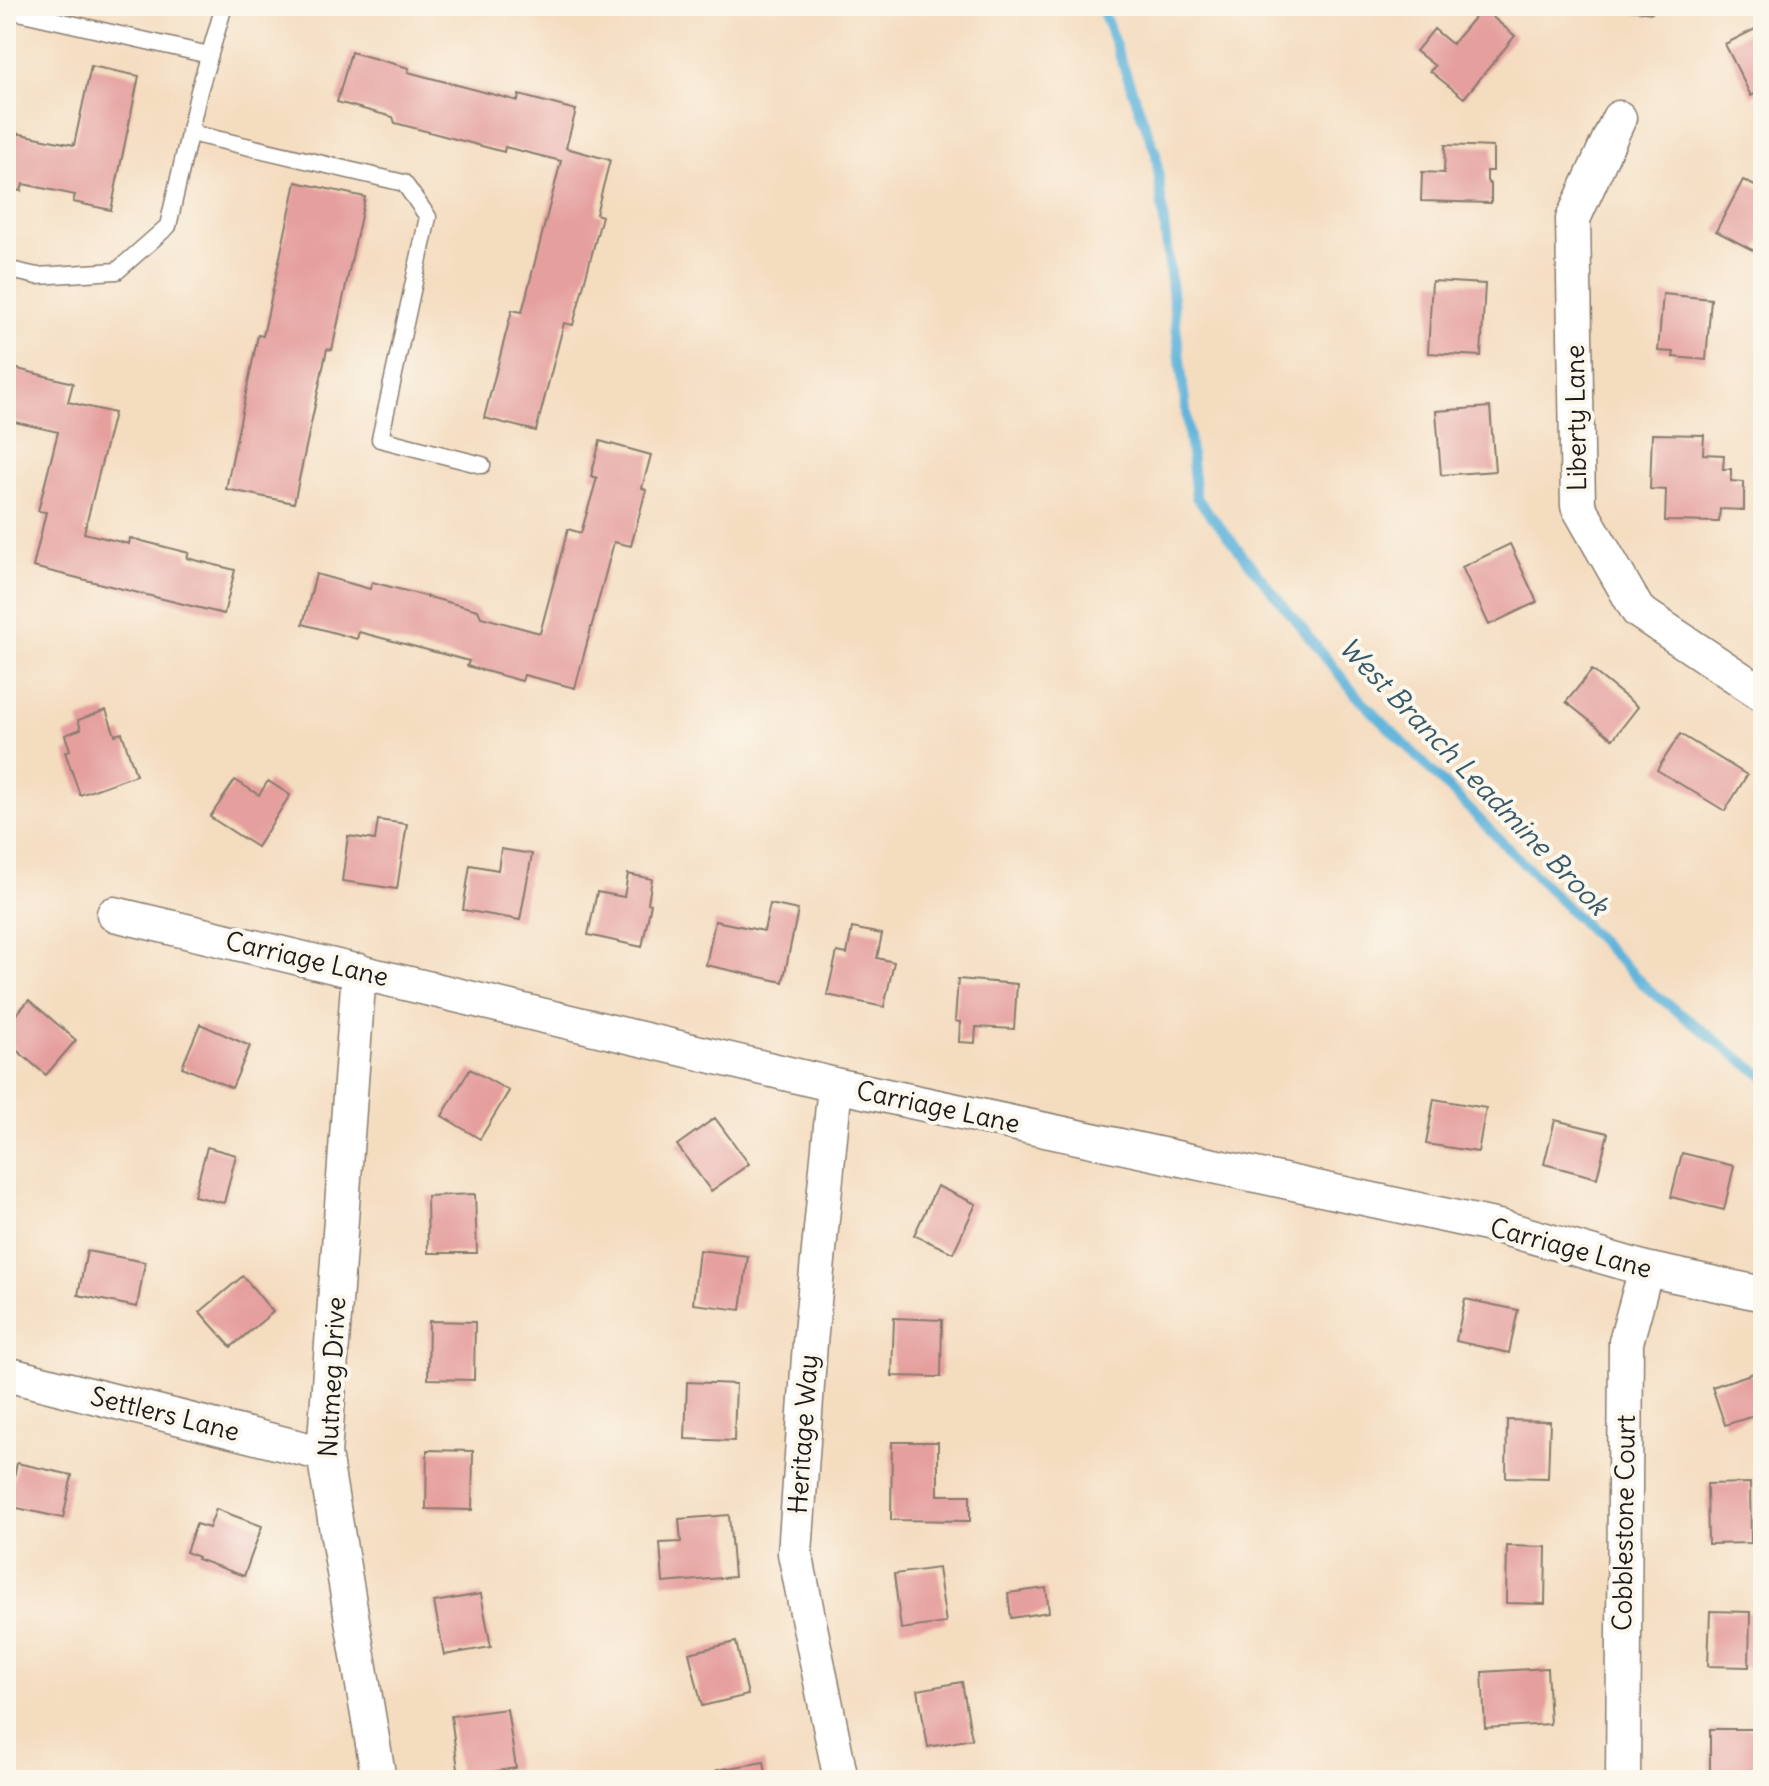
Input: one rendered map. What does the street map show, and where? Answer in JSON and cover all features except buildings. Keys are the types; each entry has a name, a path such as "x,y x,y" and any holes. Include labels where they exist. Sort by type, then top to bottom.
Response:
{"street":[{"name":"Liberty Lane","path":"1619,118 1573,219 1578,506 1638,611 1763,694"},
{"name":"Carriage Lane","path":"114,914 835,1085 1504,1228 1646,1269 1763,1294"},
{"name":"Nutmeg Drive","path":"359,971 324,1454 379,1780"},
{"name":"Heritage Way","path":"835,1085 810,1343 795,1553 841,1780"},
{"name":"Cobblestone Court","path":"1623,1780 1626,1342 1646,1269"},
{"name":"Settlers Lane","path":"6,1374 324,1454"}],"lane":[{"path":"6,269 37,276 117,271 168,226 209,55 224,6"},
{"path":"6,28 10,8 209,55"},
{"path":"190,133 404,183 428,217 380,439 482,465"}],"waterway":[{"name":"West Branch Leadmine Brook","path":"1101,6 1156,154 1196,497 1355,694 1648,989 1763,1076"}]}
